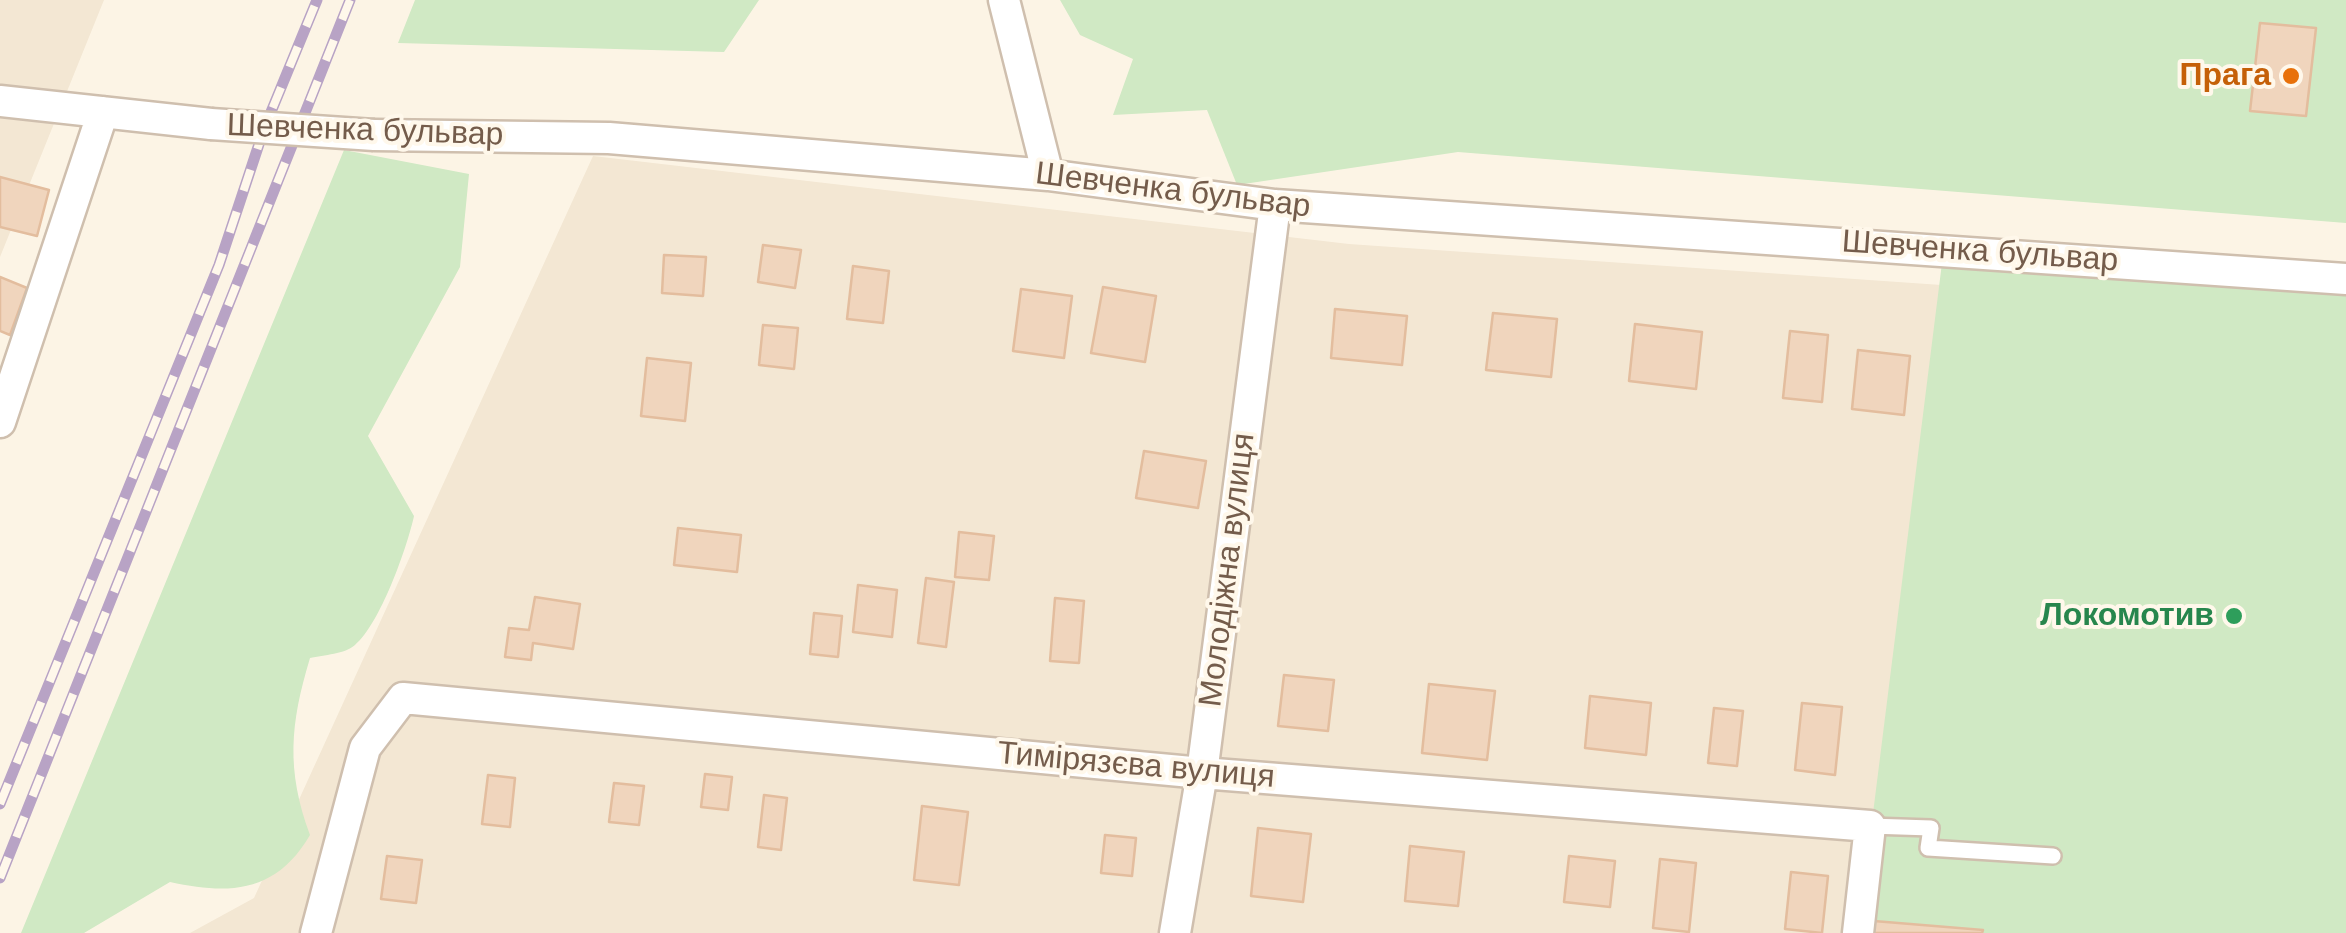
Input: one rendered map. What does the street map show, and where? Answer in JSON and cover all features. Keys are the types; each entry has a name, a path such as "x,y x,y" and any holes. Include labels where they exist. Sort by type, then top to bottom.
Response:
{"street":[{"path":"1004,0 1048,175"},
{"name":"Шевченка бульвар","path":"0,101 211,124 374,135 609,138 1048,175 1275,206 2346,279"},
{"path":"0,422 102,112"},
{"name":"Молодіжна вулиця","path":"1175,933 1202,774 1275,206"},
{"name":"Тимірязєва вулиця","path":"316,933 365,748 403,698 1202,774 1870,826"},
{"path":"1858,933 1870,826"}],"lane":[{"path":"1870,826 1931,828 1928,848 2053,856"}],"shaded area":[{"path":"0,0 104,0 0,257"},
{"path":"593,156 1349,244 2346,313 2346,933 190,933 254,898"}],"green space":[{"path":"415,0 759,0 724,52 398,43"},
{"path":"1060,0 2346,0 2346,223 1458,152 1237,185 1207,110 1113,115 1133,59 1080,35"},
{"path":"344,150 469,174 460,267 368,436 414,516 405,547 383,603 364,635 346,650 310,658 303,682 295,726 294,768 310,835 282,869 250,885 212,888 170,882 84,933 21,933"},
{"path":"1944,247 2346,279 2346,933 1858,933"}],"building":[{"path":"2260,23 2316,28 2306,116 2250,111"},
{"path":"0,177 49,190 37,236 0,227"},
{"path":"763,245 801,250 795,288 758,282"},
{"path":"664,255 706,257 703,296 662,293"},
{"path":"853,266 889,271 883,323 847,319"},
{"path":"0,277 27,288 10,335 0,331"},
{"path":"1103,287 1156,296 1145,362 1091,353"},
{"path":"1021,289 1072,296 1064,358 1013,351"},
{"path":"1335,309 1407,316 1402,365 1331,358"},
{"path":"1493,313 1557,319 1551,377 1486,370"},
{"path":"1635,324 1702,332 1696,389 1629,381"},
{"path":"763,325 798,328 794,369 759,365"},
{"path":"1790,331 1828,335 1822,402 1783,398"},
{"path":"1858,350 1910,356 1904,415 1852,409"},
{"path":"647,358 691,363 685,421 641,416"},
{"path":"1144,451 1206,461 1198,508 1136,498"},
{"path":"678,528 741,535 737,572 674,565"},
{"path":"959,532 994,536 989,580 955,577"},
{"path":"926,578 954,582 946,647 918,643"},
{"path":"858,585 897,590 892,637 853,632"},
{"path":"535,597 580,604 573,649 533,643 531,660 505,657 509,628 529,630"},
{"path":"1055,598 1084,601 1079,663 1050,661"},
{"path":"814,613 842,616 838,657 810,654"},
{"path":"1284,675 1334,680 1328,731 1278,726"},
{"path":"1429,684 1495,691 1487,760 1422,753"},
{"path":"1590,696 1651,703 1646,755 1585,748"},
{"path":"1802,703 1842,707 1835,775 1795,770"},
{"path":"1714,708 1743,711 1737,766 1708,763"},
{"path":"705,774 732,777 728,810 701,807"},
{"path":"488,775 515,778 510,827 482,824"},
{"path":"614,783 644,786 639,825 609,822"},
{"path":"764,795 787,798 781,850 758,847"},
{"path":"922,806 968,812 959,885 914,880"},
{"path":"1258,828 1311,834 1303,902 1251,896"},
{"path":"1105,835 1136,838 1132,876 1101,873"},
{"path":"1410,846 1464,852 1458,906 1405,901"},
{"path":"387,856 422,860 416,903 381,899"},
{"path":"1569,856 1615,861 1610,907 1564,902"},
{"path":"1660,859 1696,863 1689,932 1653,928"},
{"path":"1791,872 1828,876 1822,933 1785,929"},
{"path":"1874,921 1983,930 1873,933"}],"railway":[{"path":"0,804 219,265 264,129 317,0"},
{"path":"0,878 350,0"}],"place":[{"name":"Прага","path":"2291,76"},
{"name":"Локомотив","path":"2234,616"}]}
